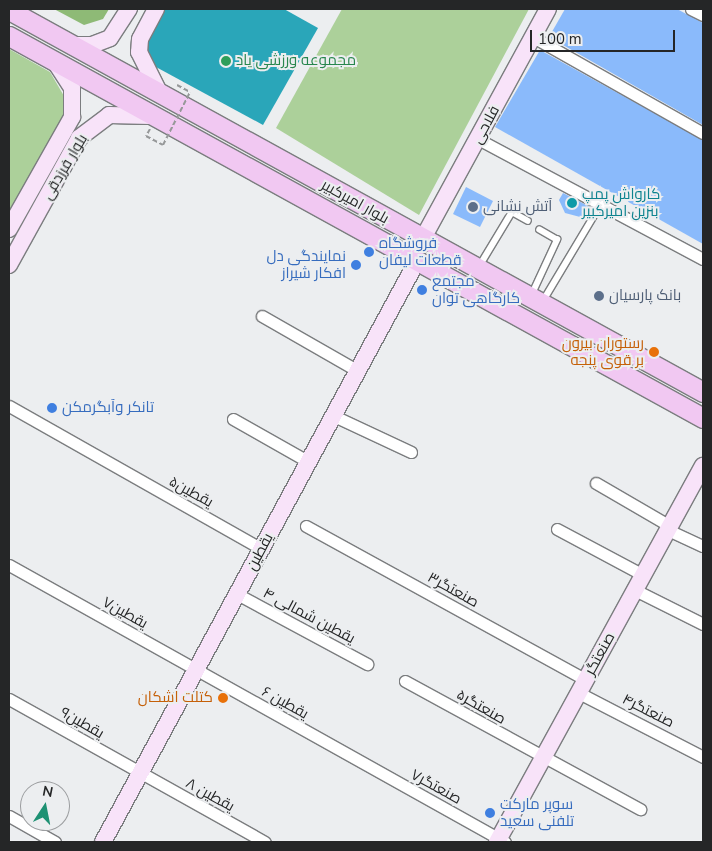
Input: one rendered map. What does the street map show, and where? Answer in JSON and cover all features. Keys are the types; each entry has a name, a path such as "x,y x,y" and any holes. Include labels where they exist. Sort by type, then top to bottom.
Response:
{"main road":[{"name":"بلوار امیرکبیر","path":"9,10 71,45 166,88 422,240 703,392"},
{"name":"بلوار امیرکبیر","path":"9,36 703,418"}],"street":[{"path":"71,45 101,43 118,28 129,9"},
{"path":"156,9 141,37 141,60 166,88"},
{"name":"فلاحی","path":"422,240 548,9"},
{"path":"692,9 703,15"},
{"path":"118,28 125,38 141,37"},
{"path":"533,37 703,133"},
{"name":"بلوار فرزدقی","path":"9,265 72,134 74,96 55,62"},
{"name":"بلوار فرزدقی","path":"9,229 72,134 109,115 152,116"},
{"path":"478,139 703,259"},
{"name":"یقطین","path":"103,842 417,261"},
{"path":"262,316 358,371"},
{"name":"یقطین۵","path":"9,406 262,549"},
{"path":"334,416 411,452"},
{"path":"232,419 309,462"},
{"name":"صنعتگر","path":"500,841 703,466"},
{"path":"596,483 669,528 703,546"},
{"name":"صنعتگر۳","path":"306,526 583,687"},
{"path":"557,529 643,575"},
{"name":"یقطین۷","path":"9,565 196,670"},
{"path":"635,590 703,624"},
{"name":"یقطین شمالی ۴","path":"237,594 367,664"},
{"name":"یقطین ۶","path":"196,670 359,761"},
{"name":"صنعتگر۵","path":"405,681 543,759 640,809"},
{"name":"صنعتگر۴","path":"583,687 703,757"},
{"name":"یقطین۹","path":"9,699 140,774"},
{"name":"صنعتگر۷","path":"359,761 500,841"},
{"name":"یقطین ۸","path":"140,774 265,842"},
{"path":"9,816 54,842"}],"lane":[{"path":"535,301 601,204"},
{"path":"477,270 512,212 528,222"},
{"path":"535,301 557,240 540,230"}],"path":[{"path":"146,136 162,145 190,92 166,88"}],"green space":[{"path":"54,9 109,9 103,19 84,25"},
{"path":"342,9 529,9 419,215 276,128"},
{"path":"9,49 50,72 64,96 64,116 9,212"}],"water":[{"name":"مجموعه ورزشی یاد","path":"165,9 284,9 318,28 263,125 156,67 144,46"}],"building":[{"path":"565,9 677,9 703,23 703,125 549,37"},
{"path":"540,50 703,140 703,244 495,127"},
{"name":"آتش نشانی","path":"466,187 493,201 480,227 453,214"},
{"name":"کارواش پمپ بنزین امیرکبیر","path":"563,193 590,207 584,218 565,213 559,200"}],"place":[{"name":"مجموعه ورزشی یاد","path":"226,61"},
{"name":"کارواش پمپ بنزین امیرکبیر","path":"572,203"},
{"name":"آتش نشانی","path":"473,207"},
{"name":"فروشگاه قطعات لیفان","path":"369,252"},
{"name":"نمایندگی دل افکار شیراز","path":"356,265"},
{"name":"مجتمع کارگاهی توان","path":"422,290"},
{"name":"بانک پارسیان","path":"599,296"},
{"name":"رستوران بیرون بر قوی پنجه","path":"654,352"},
{"name":"تانکر وآبگرمکن","path":"52,408"},
{"name":"کتلت اشکان","path":"223,698"},
{"name":"سوپر مارکت تلفنی سعید","path":"490,813"}]}
